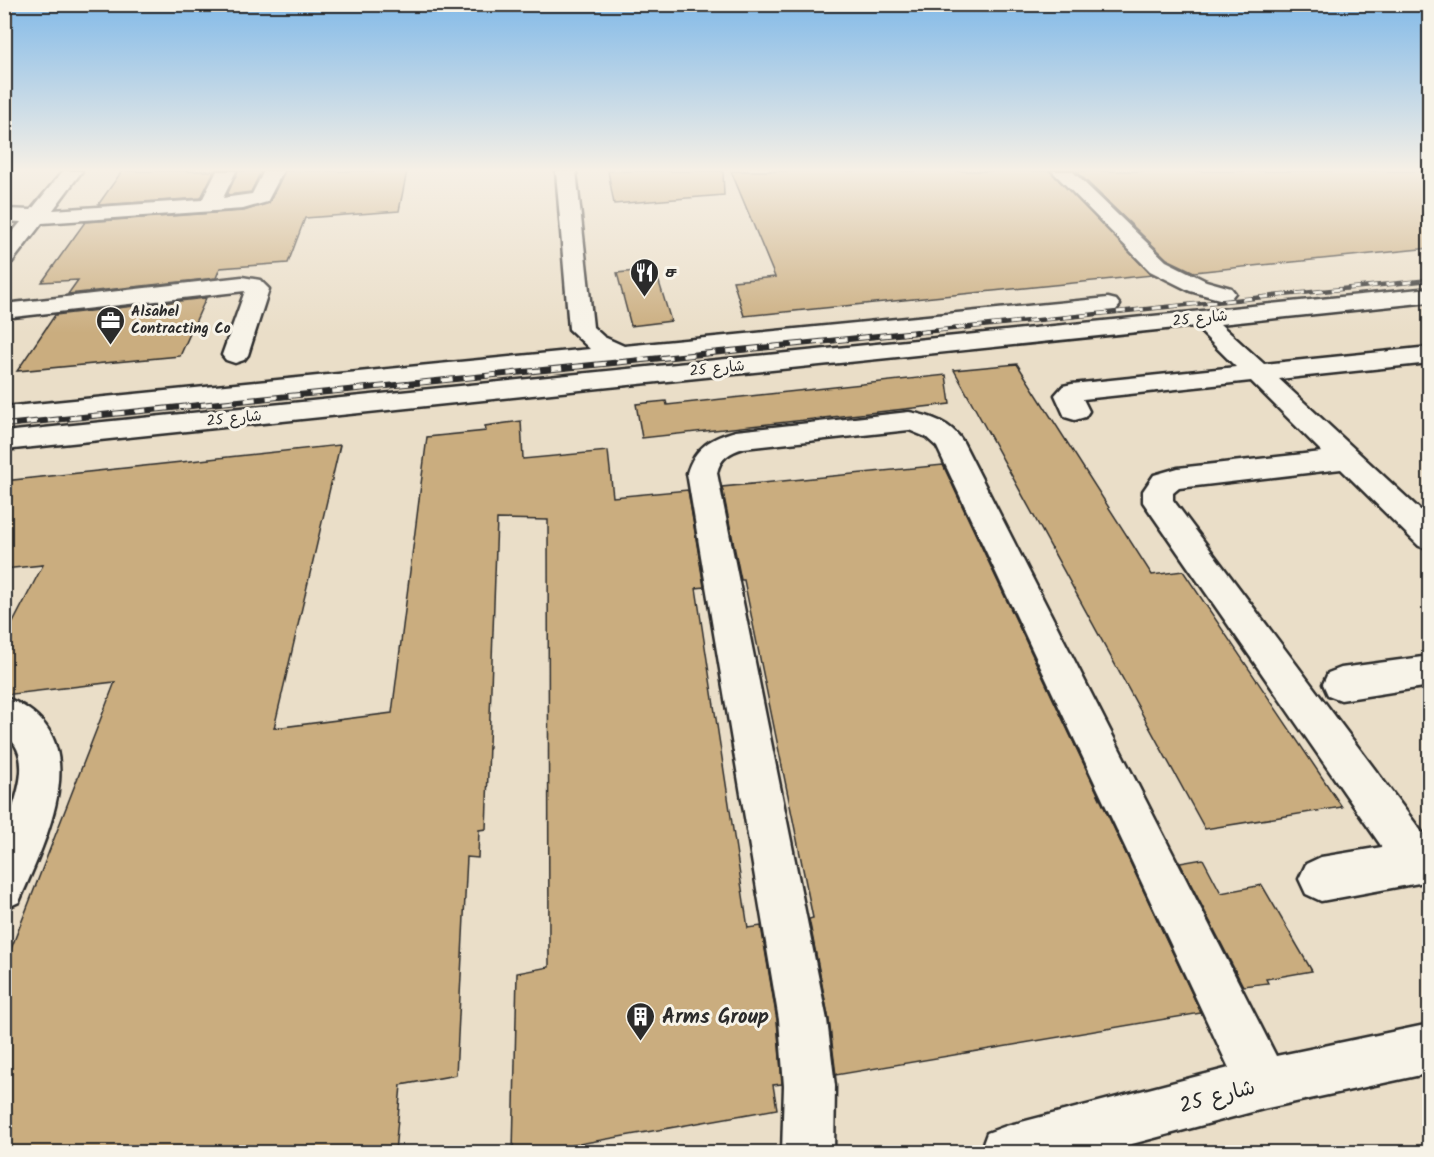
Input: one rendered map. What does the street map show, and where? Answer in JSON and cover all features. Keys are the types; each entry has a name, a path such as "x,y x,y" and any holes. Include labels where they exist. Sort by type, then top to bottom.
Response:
{"street":[{"path":"4,257 30,225"},
{"path":"571,225 581,329 595,342 621,354"},
{"path":"1116,225 1158,266 1198,286 1223,293"},
{"name":"شارع 25","path":"4,417 1430,274"},
{"path":"4,311 242,284 252,285 257,289 235,355"},
{"name":"شارع 25","path":"4,441 1430,295"},
{"path":"1200,318 1430,538"},
{"path":"538,363 555,353 581,329"},
{"path":"1075,411 1068,395 1072,392 1430,355"},
{"path":"808,1152 811,1123 810,1071 803,1020 702,473 704,463 718,447 744,438 909,421 926,424 940,432 949,442 1263,1084"},
{"path":"1321,879 1424,861 1158,502 1158,490 1165,482 1178,478 1346,459"},
{"path":"1341,684 1430,671"},
{"path":"4,713 16,718 32,733 41,753 42,779 34,809 4,887"},
{"name":"شارع 25","path":"1006,1152 1263,1084 1430,1048"}],"building":[{"path":"83,225 302,225 288,263 220,268 216,278 68,294 78,280 42,282"},
{"path":"753,225 1103,225 1153,275 744,316 733,281 775,277"},
{"path":"1132,225 1430,225 1430,248 1194,272 1167,259"},
{"name":"ச","path":"655,269 671,321 631,326 617,273"},
{"name":"Alsahel Contracting Co","path":"206,298 180,356 17,371 55,315"},
{"path":"1017,364 1152,575 1183,571 1342,807 1205,829 954,370"},
{"path":"946,375 950,404 642,438 636,404 666,401 667,405"},
{"path":"521,421 523,459 608,451 613,497 688,490 704,587 696,588 748,928 761,926 777,1020 782,1084 773,1085 777,1109 534,1152 513,1152 517,973 549,967 548,520 497,519 486,829 479,830 478,858 467,857 456,1075 401,1085 395,1152 4,1152 4,967 115,682 4,695 4,640 43,565 4,569 4,481 340,445 274,728 392,713 427,437 486,431 485,426"},
{"path":"943,465 1201,1013 836,1075 829,1020 809,919 813,918 744,580 741,580 722,487"},
{"path":"1203,859 1221,893 1262,885 1312,971 1266,979 1268,983 1243,986 1180,863"}],"railway":[{"path":"902,334 1430,280"},
{"path":"4,425 917,332"}],"place":[{"name":"ச","path":"644,298"},
{"name":"Alsahel Contracting Co","path":"110,346"},
{"name":"Arms Group","path":"641,1042"}]}
